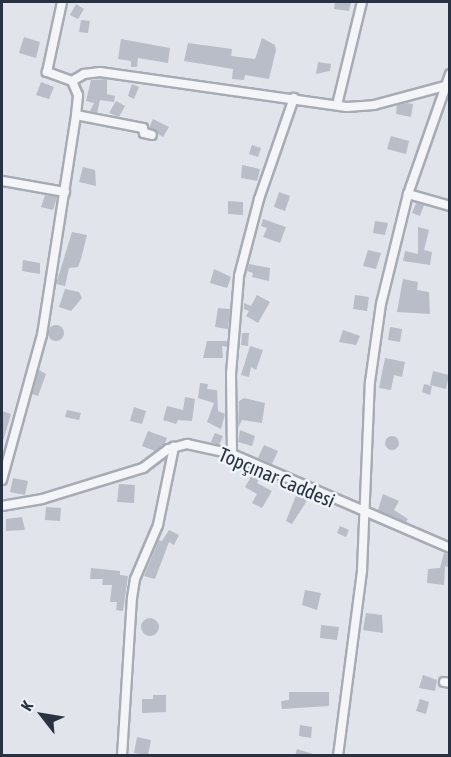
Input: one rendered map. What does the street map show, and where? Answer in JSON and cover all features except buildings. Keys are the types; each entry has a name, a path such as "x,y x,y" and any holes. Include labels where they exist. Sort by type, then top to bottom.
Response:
{"street":[{"path":"2,480 42,335 76,115 78,95 72,81 47,72 62,2"},
{"path":"337,105 362,2"},
{"path":"72,81 84,74 100,72 337,105 374,105 445,86"},
{"path":"338,756 367,515 370,382 381,304 408,194 450,74"},
{"path":"232,454 231,374 239,276 259,199 294,98"},
{"path":"76,115 135,126 153,135"},
{"path":"2,181 64,192"},
{"path":"408,194 450,206"},
{"name":"Topçınar Caddesi","path":"174,447 187,444 232,454 367,515 450,548"},
{"path":"2,506 42,499 143,468 174,447"},
{"path":"122,756 135,579 158,525 174,447"}]}
